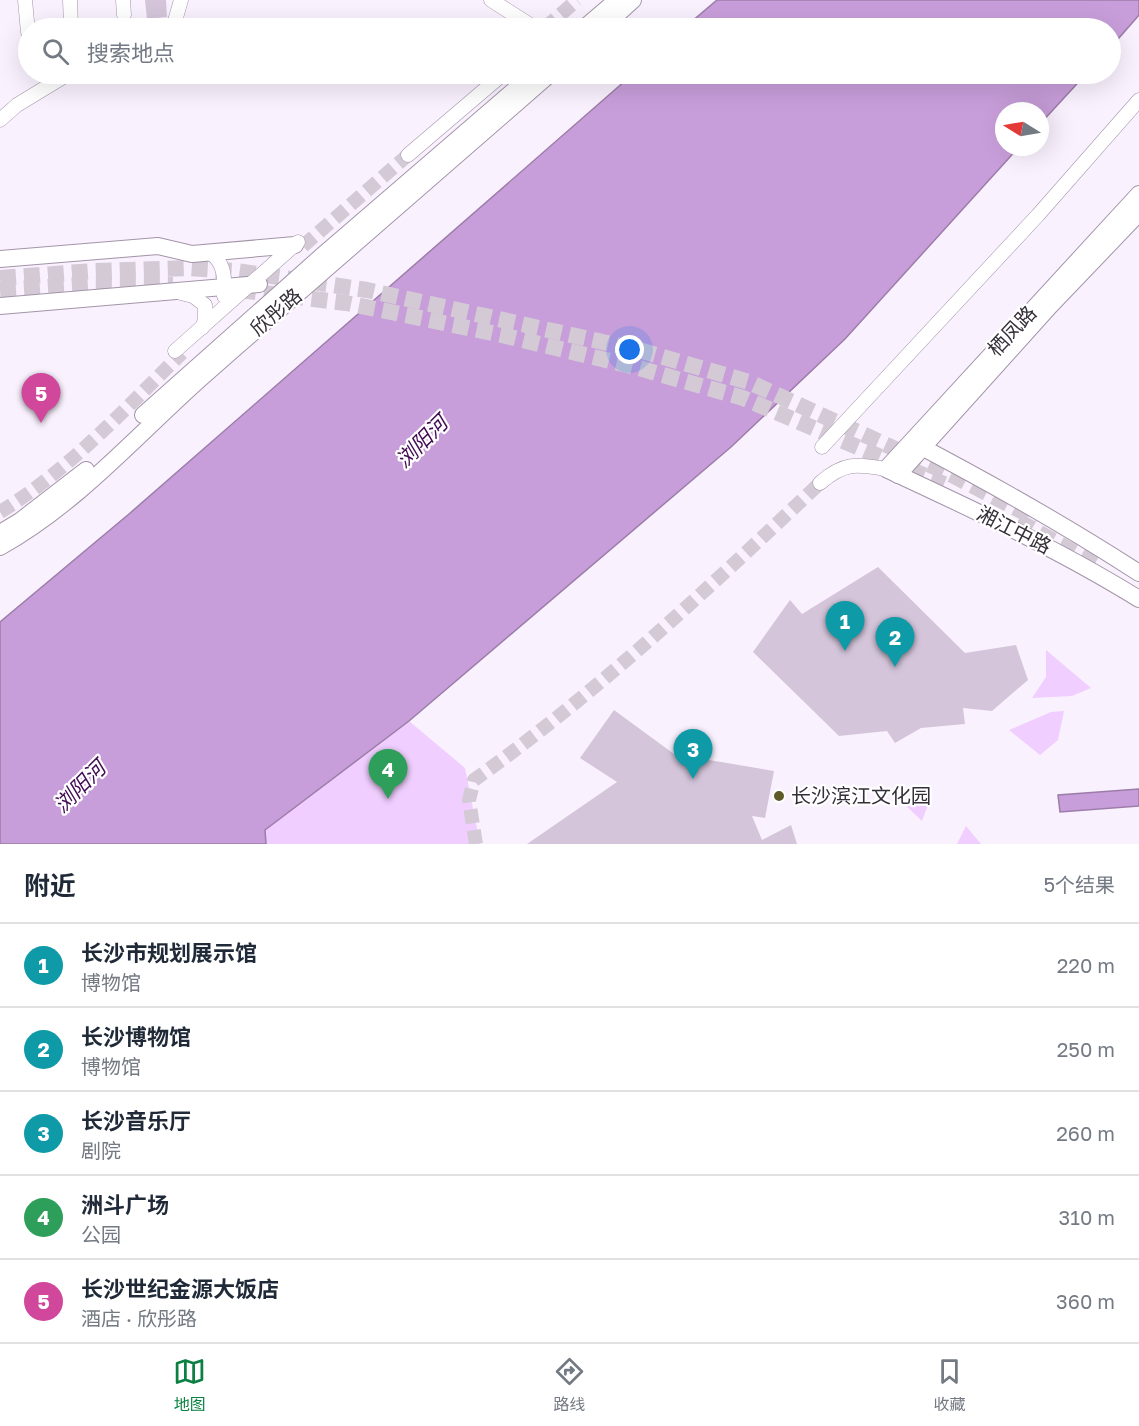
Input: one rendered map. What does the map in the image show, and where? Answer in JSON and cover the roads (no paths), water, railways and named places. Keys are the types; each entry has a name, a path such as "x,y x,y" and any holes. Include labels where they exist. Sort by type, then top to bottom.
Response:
{"main road":[{"path":"596,18 617,0"},
{"path":"612,18 633,0"},
{"name":"欣彤路","path":"0,534 38,508 96,462 173,388 522,84"},
{"name":"欣彤路","path":"0,547 61,505 100,473 196,382 539,84"},
{"name":"栖凤路","path":"892,472 1132,216 1139,194"},
{"path":"0,259 158,246 192,254 299,244"},
{"path":"0,306 254,285"},
{"name":"湘江中路","path":"916,445 1050,516 1139,573"},
{"name":"湘江中路","path":"892,472 1023,534 1139,599"}],"street":[{"path":"25,0 27,18"},
{"path":"70,0 71,18"},
{"path":"123,0 124,15"},
{"path":"176,18 181,0"},
{"path":"182,18 186,0"},
{"path":"480,0 508,18"},
{"path":"491,0 520,18"},
{"path":"0,113 41,84"},
{"path":"0,120 17,105 52,84"},
{"path":"483,84 407,153 490,84"},
{"path":"822,447 1038,215 1139,100"},
{"path":"179,352 299,244"},
{"path":"210,253 219,260 224,287 224,302 220,312"},
{"path":"206,327 220,312 254,285"},
{"path":"173,292 194,296 205,305 206,327"},
{"path":"820,483 832,472 857,464 892,472"}],"water":[{"path":"717,0 1139,0 1139,15 1121,36 1121,18 696,18"},
{"name":"浏阳河","path":"622,84 1077,84 1049,114 1049,102 995,102 995,156 1011,156 845,339 731,447 409,721 265,830 266,844 0,844 0,622 129,514"},
{"path":"1139,789 1139,806 1060,812 1058,795"}],"tunnel":[{"path":"556,18 577,0"},
{"path":"303,246 408,155"},
{"path":"0,278 93,271 189,268 237,271 367,290 639,350 749,382 952,475 1037,519"},
{"path":"0,290 92,284 173,285"},
{"path":"240,290 346,303 502,335 635,367 743,398 944,484"},
{"path":"0,512 73,458 182,353"},
{"path":"476,844 469,800 474,780 609,675 820,483"},
{"path":"1018,521 1100,567"}],"place":[{"name":"长沙世纪金源大饭店","path":"41,423"},
{"name":"长沙市规划展示馆","path":"845,651"},
{"name":"长沙博物馆","path":"895,667"},
{"name":"长沙音乐厅","path":"693,779"},
{"name":"长沙滨江文化园","path":"779,796"},
{"name":"洲斗广场","path":"388,799"}]}
